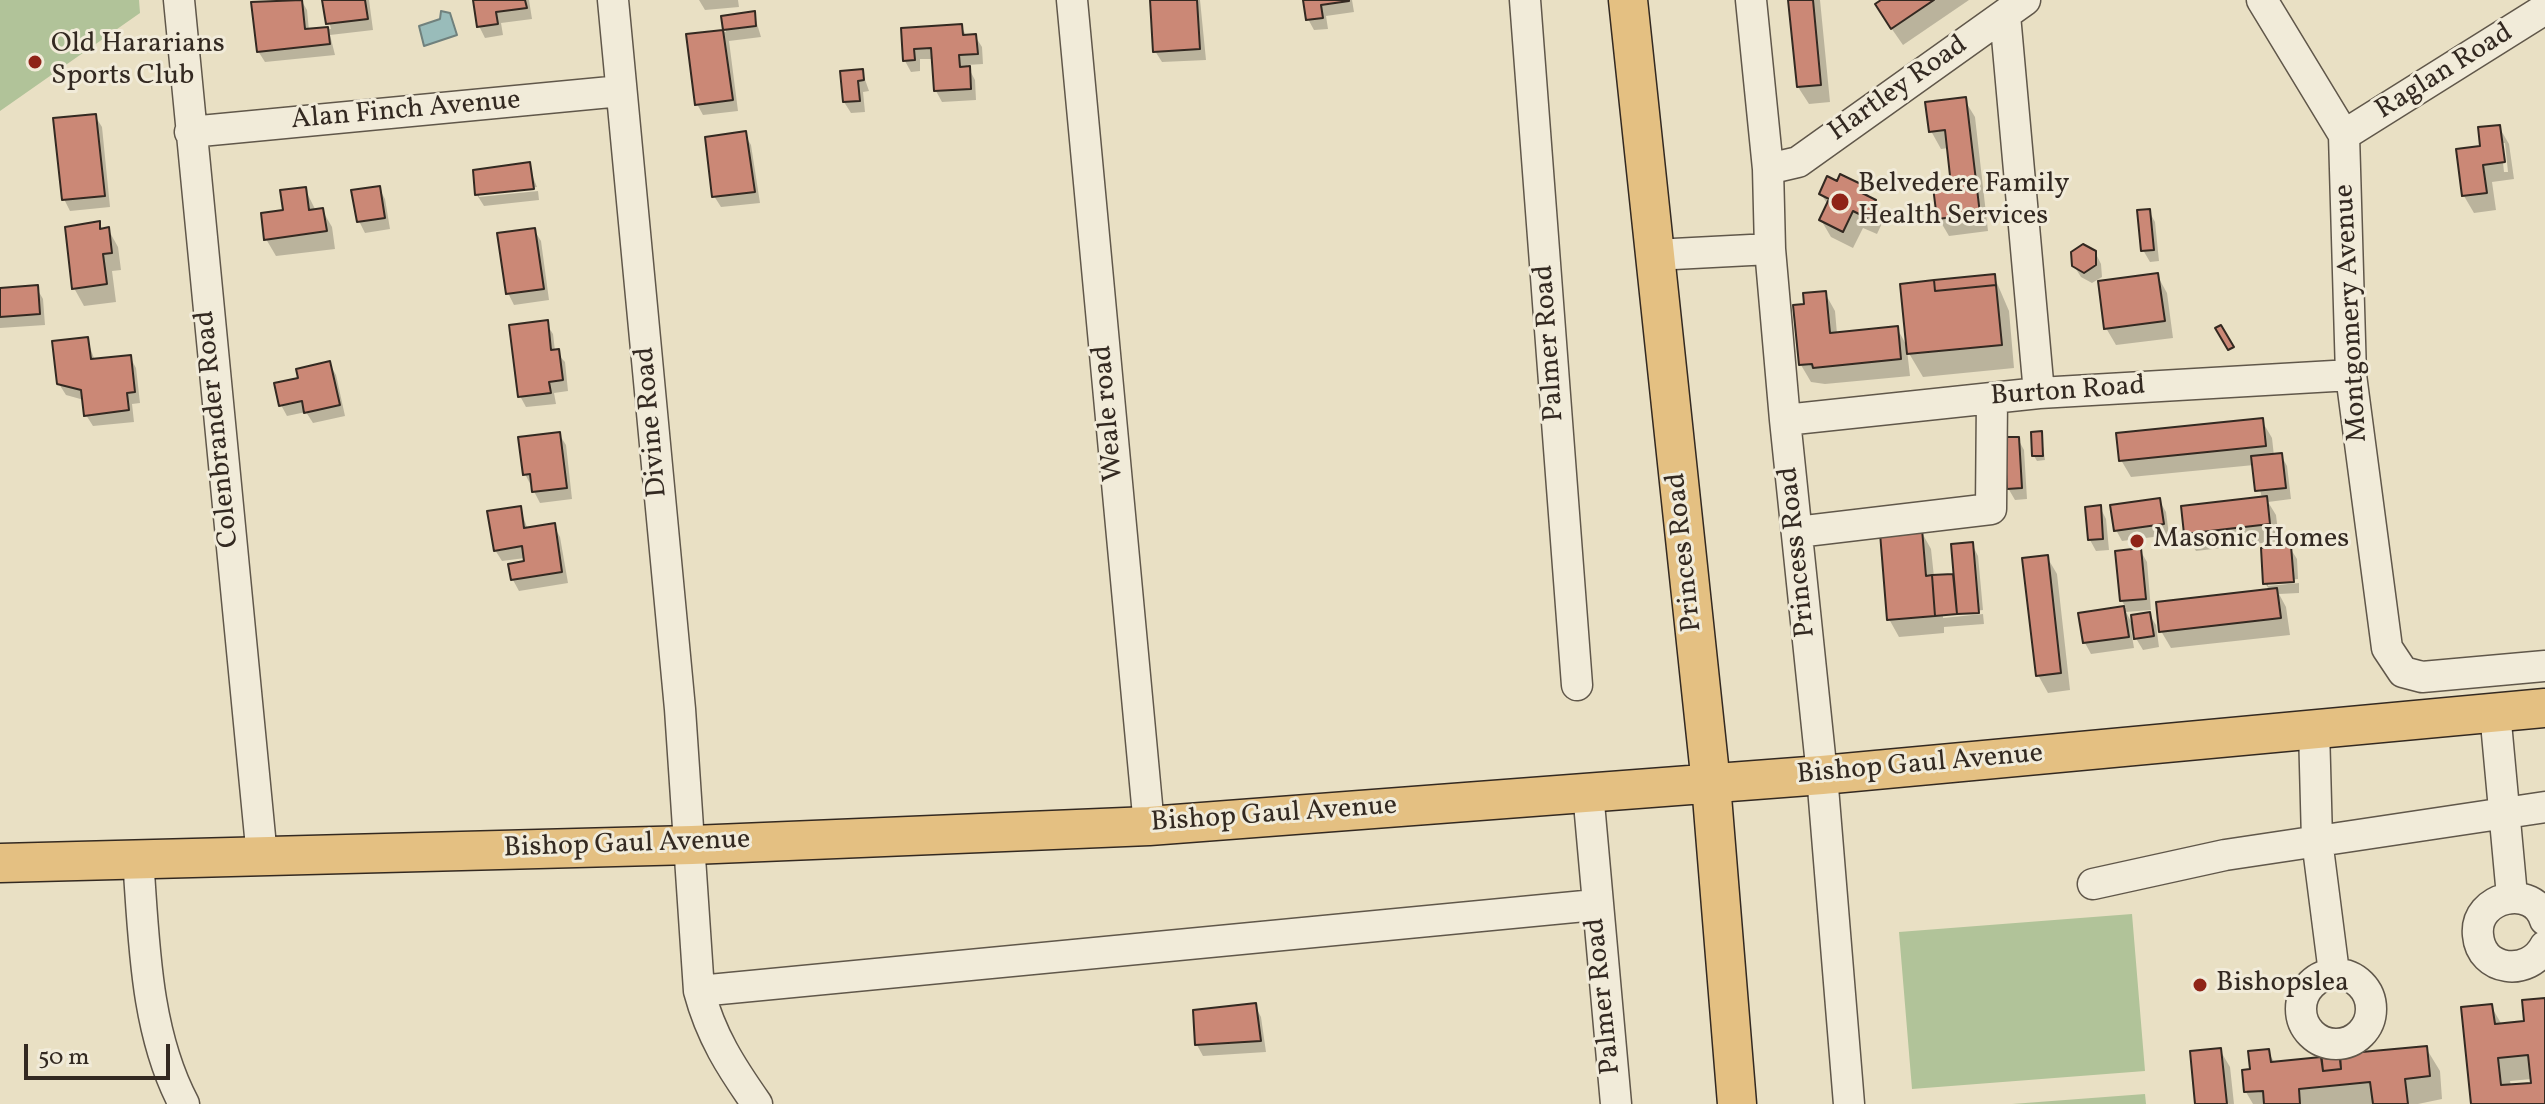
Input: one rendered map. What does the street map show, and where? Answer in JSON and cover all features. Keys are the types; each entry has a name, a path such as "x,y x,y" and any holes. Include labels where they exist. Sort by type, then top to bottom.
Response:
{"main road":[{"name":"Princes Road","path":"1628,0 1711,784 1737,1104"},
{"name":"Bishop Gaul Avenue","path":"0,863 692,845 1149,826 1822,775 2545,708"}],"street":[{"name":"Colenbrander Road","path":"179,0 262,857"},
{"name":"Divine Road","path":"613,0 692,845 699,991 707,1022 724,1058 757,1104"},
{"name":"Weale road","path":"1072,0 1149,826"},
{"name":"Palmer Road","path":"1525,0 1577,685"},
{"name":"Princess Road","path":"1751,0 1768,169 1770,249 1785,420 1822,775 1849,1104"},
{"name":"Montgomery Avenue","path":"2262,0 2344,135 2351,375 2387,648 2403,672 2422,677 2545,666"},
{"path":"2015,7 2039,393"},
{"name":"Hartley Road","path":"1768,169 1798,162 2015,7"},
{"name":"Raglan Road","path":"2344,135 2545,9"},
{"name":"Alan Finch Avenue","path":"190,132 621,91"},
{"path":"1654,255 1770,249"},
{"name":"Burton Road","path":"1785,420 2039,393 2351,375"},
{"path":"1797,532 1991,509 1992,398"},
{"path":"2495,712 2512,896"},
{"path":"2314,729 2317,840 2334,973"},
{"name":"Palmer Road","path":"1588,792 1595,905 1616,1104"},
{"path":"2093,884 2317,840 2545,807"},
{"path":"138,858 149,978 160,1040 184,1104"},
{"path":"2545,920 2529,901 2512,896 2494,902 2481,915 2477,933 2483,951 2496,964 2514,968 2532,963 2545,946"},
{"path":"699,991 1595,905"}],"green space":[{"name":"Old Hararians Sports Club","path":"0,0 139,0 140,13 0,111"},
{"path":"2132,914 2145,1071 1912,1089 1899,932"},
{"path":"2145,1094 2146,1104 2012,1104"}],"water":[{"path":"441,11 450,13 457,35 424,46 419,26 440,19"}],"building":[{"path":"302,0 305,29 328,27 330,44 257,52 251,2"},
{"path":"322,0 365,0 368,19 326,24"},
{"path":"473,0 525,0 527,8 496,12 498,24 477,27"},
{"path":"1150,0 1197,0 1200,49 1153,52"},
{"path":"1303,0 1349,1 1321,5 1323,18 1306,20"},
{"path":"1788,0 1813,0 1821,85 1797,87"},
{"path":"1881,0 1934,0 1891,29 1875,4"},
{"path":"755,11 756,26 723,30 721,16"},
{"path":"962,24 963,35 976,34 978,54 959,55 960,67 970,66 971,89 934,91 931,48 914,49 915,60 903,61 901,28"},
{"path":"723,30 733,100 695,105 686,34"},
{"path":"863,69 864,80 858,81 860,101 843,102 840,71"},
{"path":"1966,97 1980,214 1937,219 1933,187 1951,185 1945,130 1929,132 1925,102"},
{"path":"96,114 105,196 62,200 53,118"},
{"path":"2500,125 2505,162 2483,165 2487,193 2462,196 2456,149 2480,146 2478,127"},
{"path":"746,131 755,192 712,197 705,137"},
{"path":"530,162 534,189 475,195 473,170"},
{"path":"1840,174 1865,186 1862,193 1876,200 1867,218 1853,211 1843,232 1819,220 1829,199 1819,194 1827,176 1837,181"},
{"path":"380,186 385,218 357,222 351,190"},
{"path":"306,187 309,210 323,208 327,231 264,240 261,213 283,210 280,190"},
{"path":"2150,209 2154,250 2141,251 2137,210"},
{"path":"100,221 100,229 109,227 112,253 103,254 107,284 72,289 65,227"},
{"path":"535,228 544,289 506,294 497,233"},
{"path":"2083,244 2096,251 2096,265 2084,273 2072,266 2071,252"},
{"path":"2158,273 2165,321 2104,329 2098,281"},
{"path":"1995,274 1996,285 1935,291 1934,280"},
{"path":"1934,280 1935,291 1996,285 2002,345 1907,354 1900,284"},
{"path":"38,285 40,314 0,317 0,288"},
{"path":"1826,291 1830,333 1898,326 1901,359 1813,368 1812,364 1799,365 1793,305 1804,304 1803,293"},
{"path":"548,320 551,350 559,349 563,380 549,382 551,393 518,397 509,325"},
{"path":"2221,325 2234,347 2228,350 2215,328"},
{"path":"88,337 91,359 131,355 135,392 127,393 129,410 84,416 81,390 57,384 52,341"},
{"path":"330,361 340,405 304,413 302,401 279,406 274,383 298,378 296,369"},
{"path":"2263,418 2266,446 2119,461 2116,433"},
{"path":"2042,431 2043,456 2032,456 2031,432"},
{"path":"560,432 567,488 532,492 530,474 523,475 518,437"},
{"path":"2004,437 2019,437 2022,488 2007,489"},
{"path":"2282,453 2286,488 2255,491 2251,456"},
{"path":"2267,496 2270,524 2184,534 2181,506"},
{"path":"2160,498 2164,524 2114,531 2110,505"},
{"path":"2101,505 2103,539 2088,540 2085,507"},
{"path":"521,506 524,528 555,523 562,572 511,580 508,564 524,561 522,546 494,551 487,511"},
{"path":"1922,529 1926,576 1932,575 1935,616 1887,620 1880,533"},
{"path":"1973,542 1979,613 1957,614 1951,544"},
{"path":"2291,546 2294,582 2263,584 2261,548"},
{"path":"2141,548 2146,599 2120,601 2115,551"},
{"path":"2048,555 2061,673 2036,676 2022,558"},
{"path":"1953,574 1957,614 1935,616 1932,575"},
{"path":"2277,588 2281,618 2159,632 2156,602"},
{"path":"2124,606 2129,637 2083,643 2078,613"},
{"path":"2150,612 2154,636 2134,639 2131,615"},
{"path":"2545,998 2545,1104 2471,1104 2461,1007 2492,1004 2495,1024 2524,1021 2522,1000","holes":["2528,1055 2531,1083 2501,1085 2498,1058"]},
{"path":"1256,1003 1261,1041 1195,1045 1193,1010"},
{"path":"2427,1046 2430,1076 2405,1079 2408,1104 2373,1104 2370,1082 2299,1089 2300,1104 2264,1104 2263,1091 2244,1092 2242,1070 2250,1069 2248,1051 2269,1049 2271,1062 2321,1057 2323,1071 2341,1069 2340,1054"},
{"path":"2221,1048 2227,1104 2195,1104 2190,1051"},
{"path":"2339,1051 2341,1069 2323,1071 2321,1052"}],"place":[{"name":"Old Hararians Sports Club","path":"35,62"},
{"name":"Belvedere Family Health Services","path":"1840,202"},
{"name":"Masonic Homes","path":"2137,541"},
{"name":"Bishopslea","path":"2200,985"}]}
